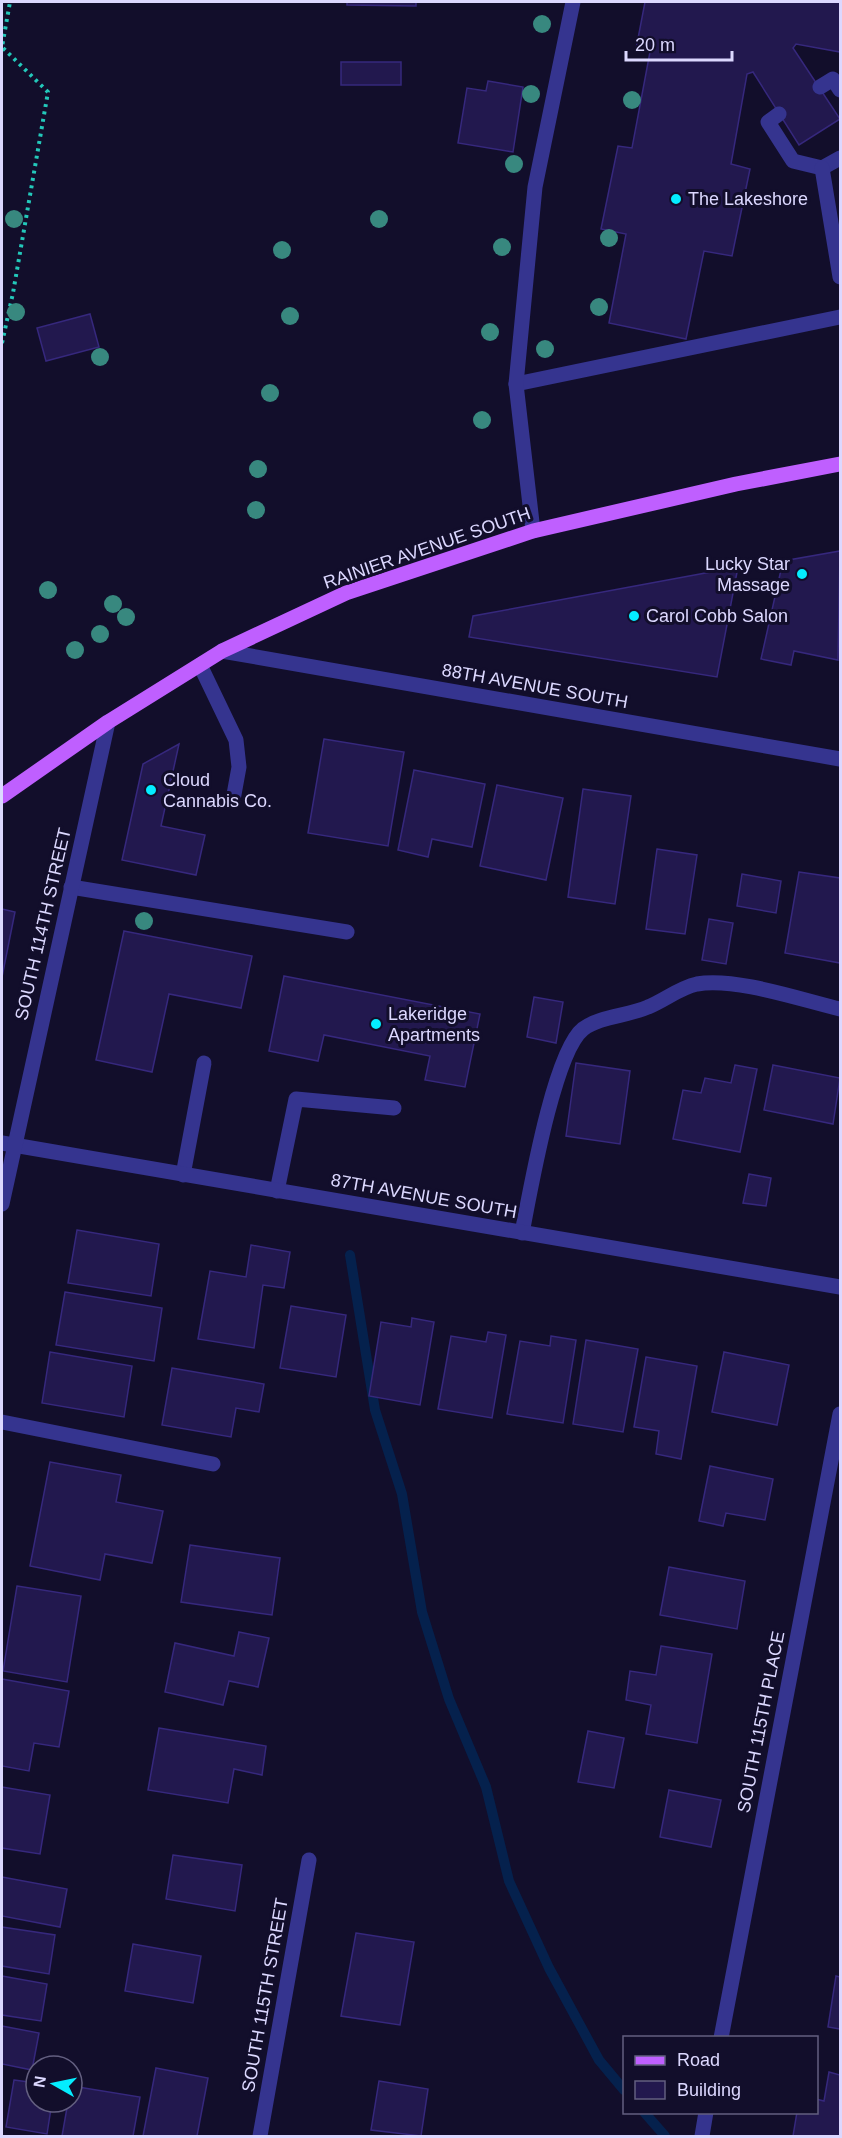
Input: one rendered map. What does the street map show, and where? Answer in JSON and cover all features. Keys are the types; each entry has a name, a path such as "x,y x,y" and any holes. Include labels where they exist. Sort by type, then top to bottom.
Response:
{"main road":[{"name":"RAINIER AVENUE SOUTH","path":"2,796 108,722 222,651 346,593 533,531 736,484 840,464"}],"street":[{"path":"533,531 516,384 535,187 573,2"},
{"path":"820,87 833,79 840,90"},
{"path":"779,114 768,122 793,161 822,168 840,158"},
{"path":"822,168 840,278"},
{"path":"516,384 840,316"},
{"name":"88TH AVENUE SOUTH","path":"222,651 840,759"},
{"path":"200,665 236,740 239,767 233,800"},
{"name":"SOUTH 114TH STREET","path":"2,1204 7,1144 71,887 108,722"},
{"path":"71,887 346,932"},
{"path":"522,1233 560,1072 572,1044 584,1028 648,1007 680,990 710,983 748,987 840,1009"},
{"path":"183,1174 204,1063"},
{"path":"277,1191 296,1099 393,1108"},
{"name":"87TH AVENUE SOUTH","path":"7,1144 840,1287"},
{"name":"SOUTH 115TH PLACE","path":"721,2036 840,1414"},
{"path":"2,1422 213,1464"},
{"name":"SOUTH 115TH STREET","path":"260,2136 309,1860"},
{"path":"702,2136 706,2114"}],"path":[{"path":"2,343 13,293 48,92 2,47 10,2"}],"building":[{"path":"347,2 416,2 416,6 347,5"},
{"name":"The Lakeshore","path":"645,2 840,2 840,52 796,44 793,48 840,119 799,145 753,72 747,74 731,164 750,169 732,256 704,251 686,339 609,323 626,234 601,229 618,146 632,148 650,52 636,49"},
{"path":"341,62 401,62 401,85 341,85"},
{"path":"488,81 523,87 513,152 458,143 467,88 486,91"},
{"path":"90,314 99,347 46,361 37,328"},
{"path":"840,551 838,660 794,651 791,665 761,659 783,561"},
{"path":"738,567 717,677 469,637 473,616"},
{"path":"324,739 404,752 388,846 308,833"},
{"path":"179,744 161,826 205,835 196,875 122,860 143,764"},
{"path":"414,770 485,784 472,847 432,839 428,857 398,850"},
{"path":"497,785 563,798 546,880 480,866"},
{"path":"583,789 631,796 615,904 568,897"},
{"path":"657,849 697,855 685,934 646,929"},
{"path":"799,872 840,878 840,963 785,953"},
{"path":"742,874 781,881 776,913 737,906"},
{"path":"2,909 15,912 2,977"},
{"path":"709,919 733,923 726,964 702,960"},
{"path":"124,931 252,956 241,1008 169,994 152,1072 96,1060"},
{"name":"Lakeridge Apartments","path":"284,976 480,1014 465,1087 425,1080 430,1056 324,1035 318,1061 269,1051"},
{"path":"534,997 563,1002 556,1043 527,1037"},
{"path":"576,1063 630,1071 620,1144 566,1136"},
{"path":"735,1065 757,1069 740,1152 673,1139 683,1090 701,1093 705,1078 731,1083"},
{"path":"773,1065 840,1078 833,1124 764,1110"},
{"path":"749,1174 771,1178 766,1206 743,1203"},
{"path":"77,1230 159,1244 151,1296 68,1283"},
{"path":"251,1245 290,1252 284,1288 263,1285 254,1348 198,1339 210,1271 246,1277"},
{"path":"65,1292 162,1308 154,1361 56,1345"},
{"path":"291,1306 346,1315 336,1377 280,1368"},
{"path":"412,1318 434,1322 420,1405 369,1396 381,1322 411,1327"},
{"path":"488,1332 506,1335 492,1418 438,1409 451,1336 486,1342"},
{"path":"551,1336 576,1340 563,1423 507,1414 520,1341 550,1346"},
{"path":"586,1340 638,1349 623,1432 573,1424"},
{"path":"50,1352 132,1366 124,1417 42,1403"},
{"path":"724,1352 789,1365 777,1425 712,1412"},
{"path":"646,1357 697,1366 681,1459 656,1454 659,1431 634,1427"},
{"path":"172,1368 264,1384 259,1412 236,1408 231,1437 162,1425"},
{"path":"50,1462 121,1475 116,1502 163,1511 152,1563 105,1554 100,1580 30,1566"},
{"path":"710,1466 773,1479 765,1520 726,1513 723,1526 699,1521"},
{"path":"190,1545 280,1558 272,1615 181,1602"},
{"path":"669,1567 745,1581 737,1629 660,1615"},
{"path":"17,1586 81,1596 67,1682 3,1671"},
{"path":"239,1632 269,1638 258,1687 229,1681 223,1705 165,1692 175,1643 234,1656"},
{"path":"661,1646 712,1654 697,1743 646,1734 651,1705 626,1700 630,1671 656,1675"},
{"path":"2,1679 69,1691 59,1747 34,1743 29,1771 2,1766"},
{"path":"159,1728 266,1746 262,1775 234,1769 228,1803 148,1790"},
{"path":"588,1731 624,1738 614,1788 578,1782"},
{"path":"2,1787 50,1795 40,1854 2,1848"},
{"path":"669,1790 721,1800 711,1847 660,1837"},
{"path":"173,1855 242,1865 235,1911 166,1899"},
{"path":"2,1877 67,1889 60,1927 2,1916"},
{"path":"2,1927 55,1935 49,1974 2,1966"},
{"path":"356,1933 414,1942 400,2025 341,2016"},
{"path":"133,1944 201,1956 193,2003 125,1991"},
{"path":"2,1976 47,1984 41,2021 2,2015"},
{"path":"836,1976 840,1977 840,2029 828,2027"},
{"path":"2,2026 39,2033 35,2054 24,2054 24,2068 2,2064"},
{"path":"156,2068 208,2078 197,2136 143,2136"},
{"path":"829,2072 840,2075 840,2136 793,2136 797,2114 818,2114 818,2100 824,2101"},
{"path":"14,2080 24,2081 24,2114 50,2114 47,2134 6,2127"},
{"path":"379,2081 428,2089 421,2136 371,2130"},
{"path":"84,2088 140,2097 133,2136 62,2136 66,2114 84,2114"}],"waterway":[{"path":"350,1255 375,1410 402,1494 422,1612 449,1699 486,1787 509,1881 549,1968 599,2060 623,2089"},
{"path":"646,2114 665,2136"}],"place":[{"name":"The Lakeshore","path":"676,199"},
{"name":"Lucky Star Massage","path":"802,574"},
{"name":"Carol Cobb Salon","path":"634,616"},
{"name":"Cloud Cannabis Co.","path":"151,790"},
{"name":"Lakeridge Apartments","path":"376,1024"}]}
